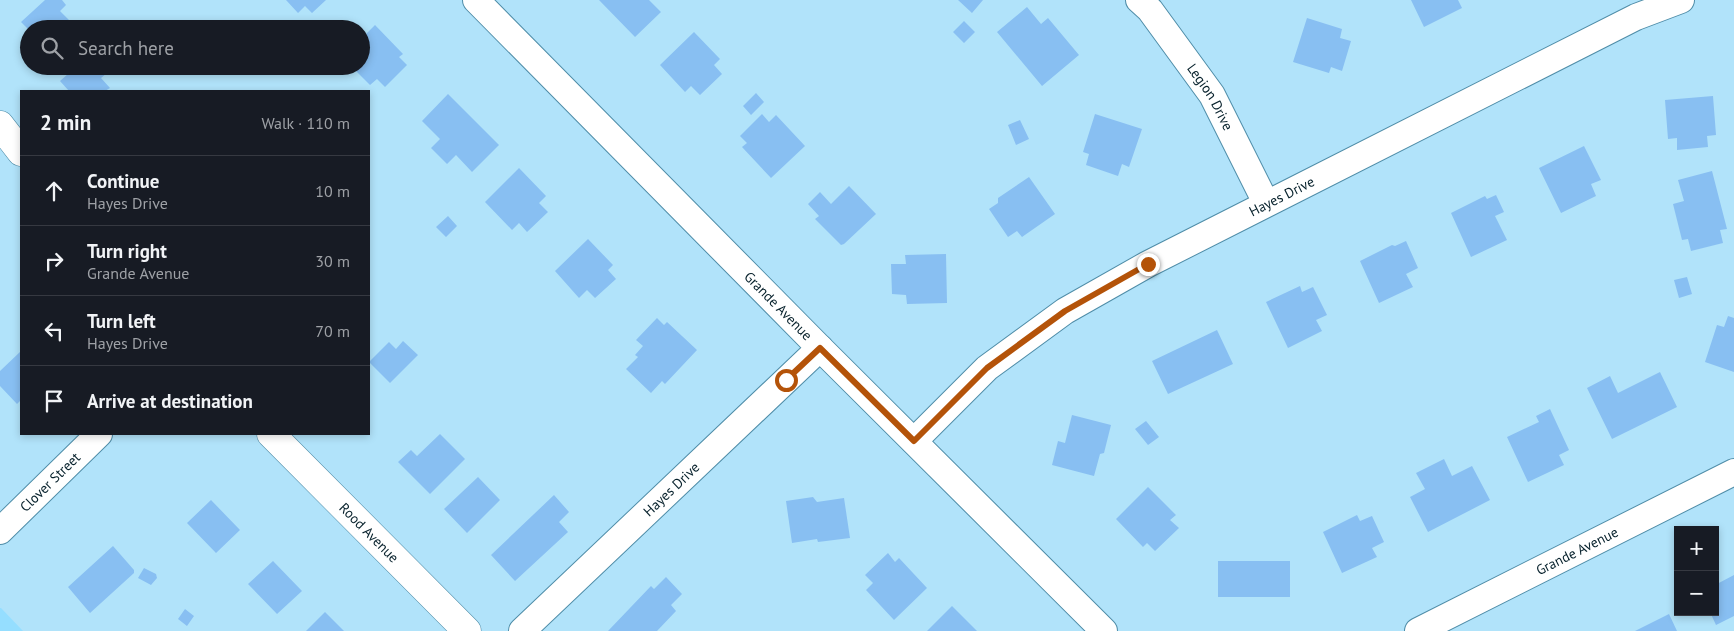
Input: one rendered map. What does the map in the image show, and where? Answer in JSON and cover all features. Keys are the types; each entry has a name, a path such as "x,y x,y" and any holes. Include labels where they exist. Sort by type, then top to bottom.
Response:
{"street":[{"name":"Grande Avenue","path":"476,0 820,348 1104,631"},
{"name":"Legion Drive","path":"1140,0 1150,10 1212,95 1266,203"},
{"name":"Hayes Drive","path":"914,441 987,368 1065,311 1148,264 1266,203 1636,16 1681,0"},
{"path":"0,125 20,151"},
{"name":"Hayes Drive","path":"522,631 820,348"},
{"name":"Clover Street","path":"0,531 98,435"},
{"name":"Rood Avenue","path":"272,435 467,631"},
{"name":"Grande Avenue","path":"1418,631 1734,472"}],"shaded area":[{"path":"1,608 23,631 0,631"}],"building":[{"path":"45,0 62,0 66,5 60,11 69,20 23,20"},
{"path":"286,0 326,0 312,13 305,6 298,13"},
{"path":"599,0 649,0 661,12 635,37"},
{"path":"958,0 983,0 972,13"},
{"path":"1411,0 1458,0 1462,8 1424,27"},
{"path":"1027,7 1041,24 1048,18 1079,55 1042,86 997,32"},
{"path":"1307,18 1342,29 1340,38 1351,41 1342,71 1331,67 1329,73 1293,62"},
{"path":"964,21 975,32 964,43 953,32"},
{"path":"375,25 403,54 399,57 407,65 385,87 377,79 370,85 360,75 370,75 370,30"},
{"path":"694,32 720,59 714,65 722,74 700,95 691,86 685,92 660,65"},
{"path":"67,75 105,75 101,78 110,88 107,90 68,90 60,81"},
{"path":"756,93 764,102 751,115 743,106"},
{"path":"448,94 499,145 472,172 456,155 447,164 431,148 440,139 422,121"},
{"path":"1713,96 1716,135 1707,136 1708,147 1677,150 1677,138 1668,139 1665,100"},
{"path":"762,114 769,122 776,115 805,146 771,178 742,147 747,143 740,136"},
{"path":"1095,114 1142,129 1129,167 1122,164 1118,176 1086,165 1089,154 1083,152"},
{"path":"1020,120 1029,139 1016,145 1008,125"},
{"path":"1584,146 1601,180 1591,184 1596,196 1561,213 1539,168"},
{"path":"519,168 546,196 539,203 548,212 527,232 519,223 512,230 485,202"},
{"path":"1712,171 1727,229 1720,230 1723,243 1691,251 1688,239 1682,240 1673,204 1684,201 1678,180"},
{"path":"1029,177 1055,214 1022,237 1017,231 1008,237 989,209 998,203 998,198"},
{"path":"849,186 876,214 841,245 815,219 819,216 808,204 820,192 831,204"},
{"path":"1496,195 1504,212 1495,216 1507,240 1471,257 1451,213 1485,196 1487,199"},
{"path":"448,216 457,226 446,237 436,227"},
{"path":"588,239 613,265 608,270 616,279 595,298 587,290 579,298 555,271"},
{"path":"1406,241 1418,268 1406,274 1413,287 1379,303 1360,261 1392,245 1395,246"},
{"path":"946,254 947,303 907,304 906,295 892,294 891,264 906,264 905,255"},
{"path":"1687,277 1692,294 1679,298 1674,280"},
{"path":"1300,286 1302,292 1313,287 1327,315 1316,320 1322,331 1288,348 1266,302"},
{"path":"1728,316 1734,318 1734,372 1705,362 1717,325 1724,327"},
{"path":"657,318 664,325 667,322 697,350 665,384 662,381 651,393 626,369 638,357 635,355 643,346 636,340"},
{"path":"1217,330 1233,364 1168,394 1152,361"},
{"path":"403,341 418,355 390,383 370,361 389,342 396,349"},
{"path":"20,352 20,401 17,404 0,386 0,371"},
{"path":"1660,372 1677,407 1612,439 1587,388 1610,376 1618,393"},
{"path":"1550,409 1569,450 1559,455 1564,465 1528,482 1507,437 1539,422 1536,416"},
{"path":"1072,415 1111,425 1104,453 1100,454 1094,476 1052,465 1058,441 1065,443"},
{"path":"1146,421 1159,437 1148,445 1135,429"},
{"path":"440,434 465,459 430,494 398,462 411,450 417,456"},
{"path":"1444,459 1452,476 1472,466 1490,500 1428,532 1410,497 1425,489 1416,473"},
{"path":"478,477 500,500 467,533 444,509"},
{"path":"1148,487 1176,515 1170,520 1179,528 1155,551 1147,543 1143,547 1116,519"},
{"path":"554,495 569,512 559,522 568,532 515,581 491,555"},
{"path":"813,497 817,502 844,498 850,538 818,542 817,539 792,543 786,501"},
{"path":"211,500 240,530 216,553 187,523"},
{"path":"1357,515 1360,521 1372,516 1384,542 1372,548 1377,557 1342,573 1323,532"},
{"path":"113,546 134,570 134,573 90,613 68,587"},
{"path":"888,553 895,562 899,558 927,588 894,620 866,590 873,583 865,575"},
{"path":"273,561 302,591 277,614 248,584"},
{"path":"1218,561 1290,561 1290,597 1218,597"},
{"path":"144,568 156,574 157,578 151,585 138,578"},
{"path":"1734,575 1734,616 1716,625 1712,616 1719,616 1719,583"},
{"path":"666,577 682,594 671,605 676,611 657,631 608,631 651,586 654,589"},
{"path":"952,606 977,631 927,631"},
{"path":"185,609 194,616 187,626 178,619"},
{"path":"325,612 344,631 306,631"},
{"path":"1669,614 1677,631 1635,631"}],"route":[{"path":"786,380 820,348 914,441 987,368 1065,311 1148,264"}]}
